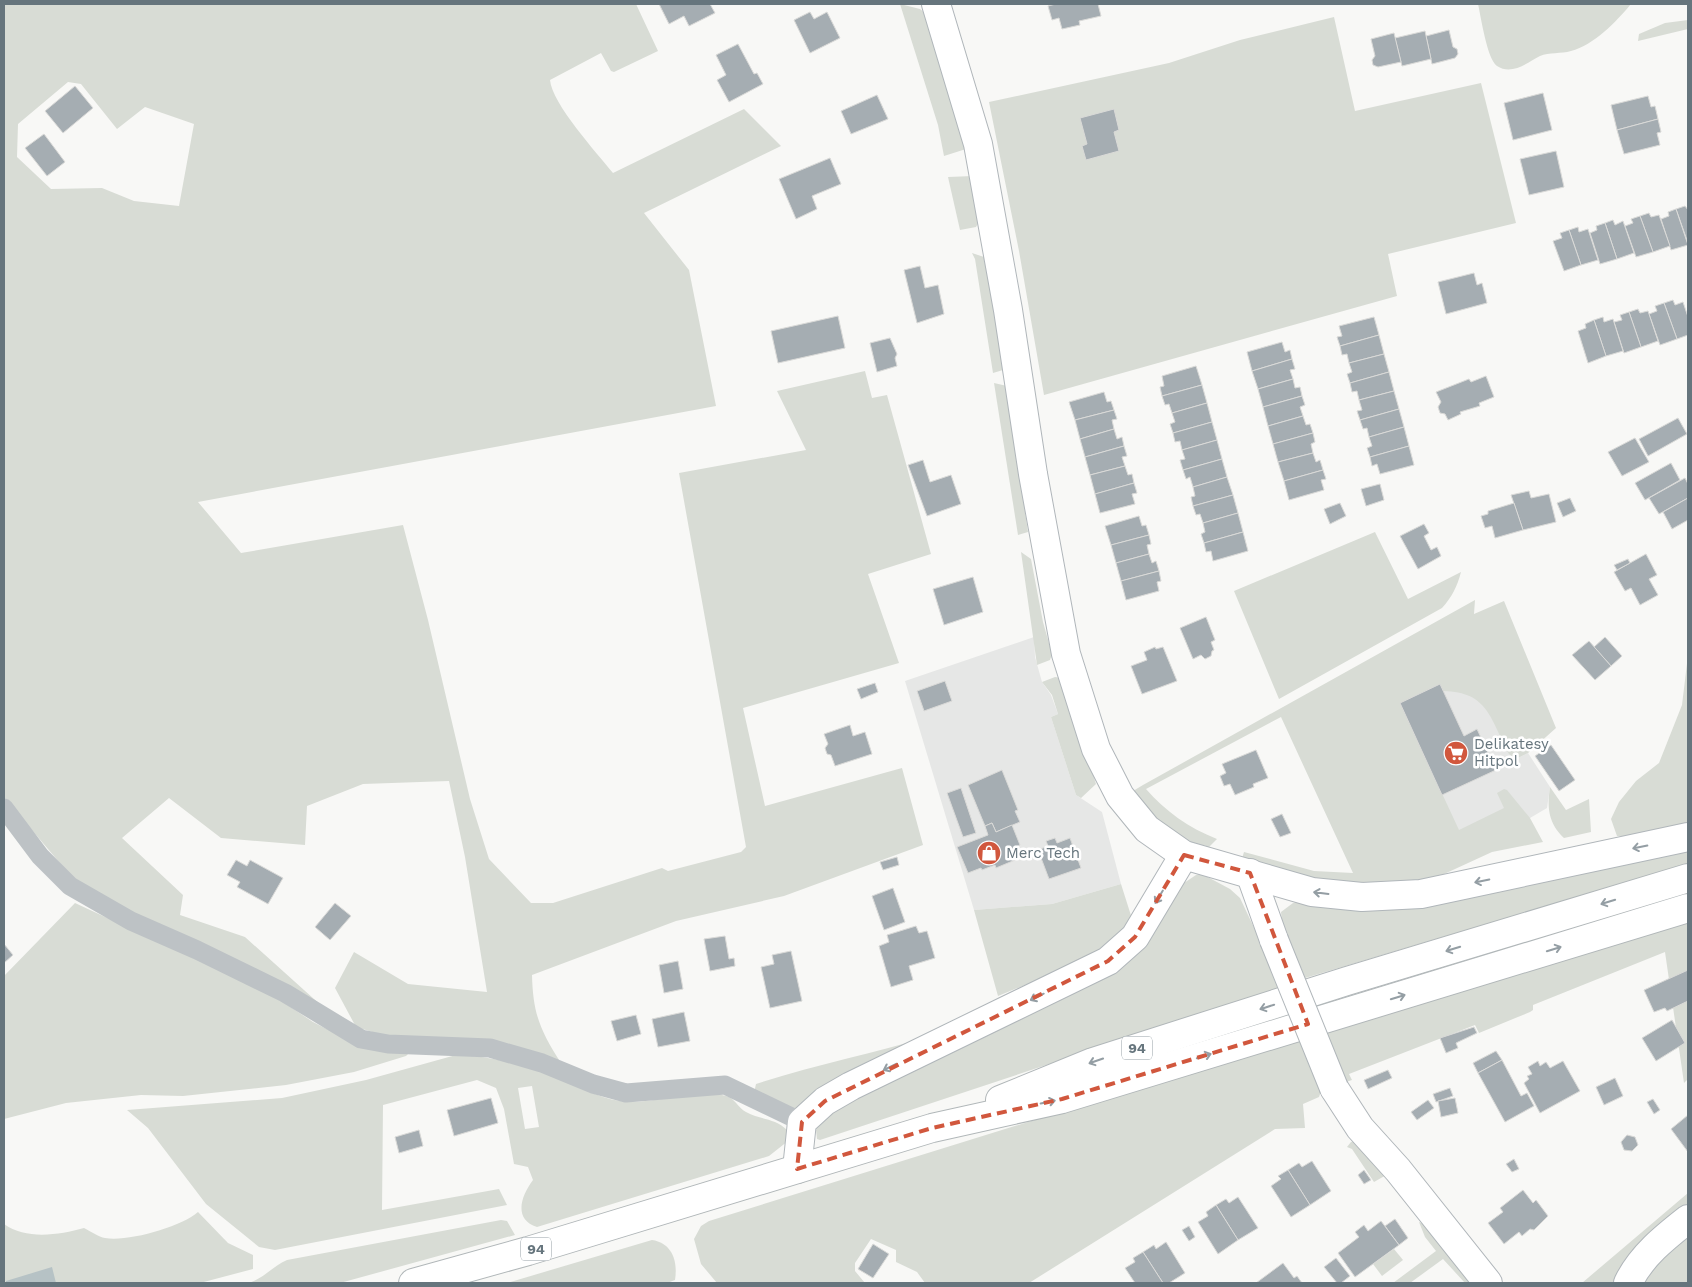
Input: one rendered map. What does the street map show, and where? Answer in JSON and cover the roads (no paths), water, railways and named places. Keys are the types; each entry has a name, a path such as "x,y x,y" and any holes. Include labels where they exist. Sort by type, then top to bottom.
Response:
{"street":[{"path":"936,4 978,144 1066,654 1096,749 1120,796 1148,829 1184,855 1312,892 1362,897 1421,894 1688,837"},
{"path":"4,808 40,856 70,886 131,921 285,993 361,1039 388,1044 490,1048 542,1063 593,1084 626,1093 725,1085 802,1122"},
{"path":"797,1169 802,1122 825,1102 851,1086 1108,961 1136,936 1184,855"},
{"path":"1250,873 1274,940 1334,1088 1360,1128 1398,1170 1488,1283"},
{"name":"94","path":"932,1128 1093,1062 1347,981 1688,878"},
{"name":"94","path":"414,1283 528,1251 932,1128 1062,1100 1688,908"},
{"path":"1628,1283 1640,1263 1657,1244 1688,1218"}],"place":[{"name":"Delikatesy Hitpol","path":"1456,753"},
{"name":"Merc Tech","path":"989,853"}]}
